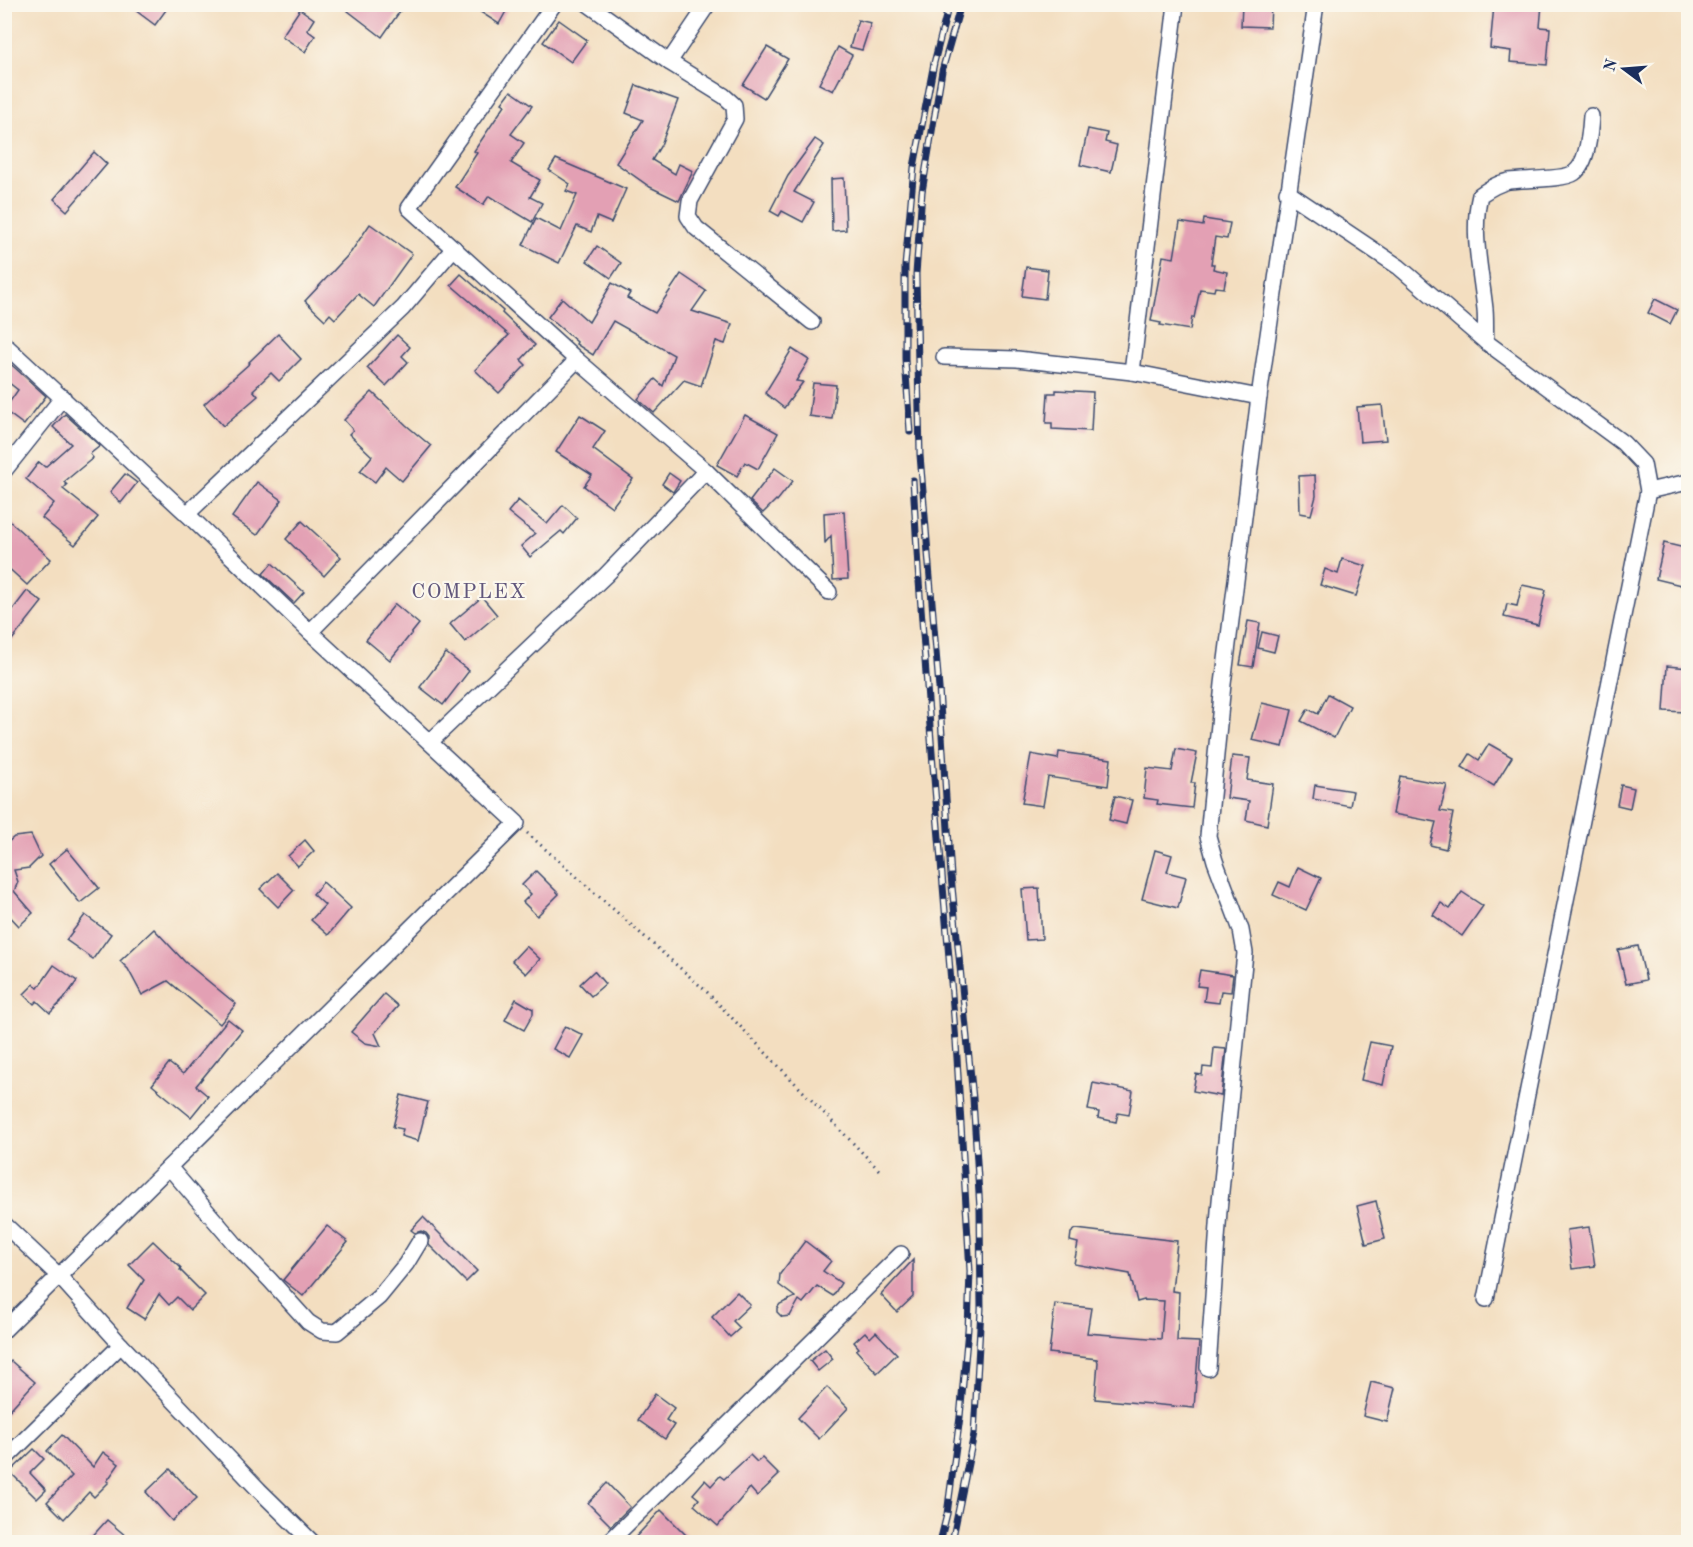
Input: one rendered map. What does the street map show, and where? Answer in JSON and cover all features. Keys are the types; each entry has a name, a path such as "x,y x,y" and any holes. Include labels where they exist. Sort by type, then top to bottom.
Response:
{"street":[{"path":"554,4 409,208 577,360 706,471 829,592"},
{"path":"588,4 669,62 735,105 735,119 690,201 688,216 696,228 812,322"},
{"path":"669,62 708,4"},
{"path":"1132,372 1176,4"},
{"path":"1208,1368 1219,1211 1245,953 1241,930 1208,836 1223,684 1258,397 1316,4"},
{"path":"1486,342 1485,310 1476,237 1476,211 1480,195 1492,186 1507,181 1574,174 1584,160 1591,116"},
{"path":"1287,192 1399,267 1486,342 1623,442 1643,464 1648,491 1486,1299"},
{"path":"188,514 403,308 454,248"},
{"path":"4,344 517,824 4,1330"},
{"path":"944,357 1017,359 1132,372 1258,397"},
{"path":"310,632 577,360"},
{"path":"4,471 63,397"},
{"path":"430,742 606,575 706,471"},
{"path":"1648,491 1689,482"},
{"path":"170,1167 235,1244 308,1322 322,1331 337,1332 380,1298 420,1241"},
{"path":"4,1224 59,1276 259,1490 312,1542"},
{"path":"609,1542 901,1254"},
{"path":"4,1460 122,1345"}],"path":[{"path":"517,824 706,991 880,1171"}],"building":[{"path":"127,4 158,4 166,10 155,25"},
{"path":"339,4 405,4 382,37"},
{"path":"468,4 510,4 499,24"},
{"path":"1242,4 1271,4 1270,27 1241,26"},
{"path":"1518,4 1542,4 1540,27 1550,28 1547,65 1510,62 1511,51 1490,48 1494,5 1518,7"},
{"path":"300,9 314,19 307,30 315,36 305,52 282,36"},
{"path":"559,20 587,40 571,62 543,42"},
{"path":"858,20 871,23 862,50 850,47"},
{"path":"767,47 788,59 764,98 743,85"},
{"path":"838,47 852,55 833,91 819,84"},
{"path":"636,85 678,100 661,145 652,160 675,174 679,164 693,171 679,201 650,187 616,163 643,120 626,113"},
{"path":"511,91 532,106 511,134 524,143 511,163 540,180 530,197 542,203 532,222 489,196 483,205 455,187 477,153 474,151 505,105 502,103"},
{"path":"1088,129 1107,133 1105,142 1117,145 1111,172 1080,165"},
{"path":"815,139 824,145 794,192 814,202 803,222 782,211 779,216 770,211 788,176"},
{"path":"94,152 107,164 67,211 54,199"},
{"path":"556,159 626,189 611,223 597,217 591,232 577,226 559,263 523,245 536,218 561,231 577,195 566,191 570,184 549,170"},
{"path":"844,178 846,230 832,231 831,179"},
{"path":"1204,219 1230,223 1227,239 1215,237 1211,264 1214,264 1213,269 1227,272 1224,288 1215,287 1214,291 1200,289 1190,330 1160,325 1161,323 1151,321 1163,256 1174,258 1180,222 1203,226"},
{"path":"370,224 412,254 374,307 358,294 335,319 330,314 325,320 305,301 351,252"},
{"path":"597,246 621,263 611,278 587,261"},
{"path":"1026,267 1048,270 1045,299 1022,296"},
{"path":"461,274 503,311 502,313 535,345 521,360 526,365 499,393 475,370 509,335 451,285"},
{"path":"681,274 706,291 692,311 732,324 725,344 716,341 701,386 684,380 654,413 638,399 655,379 663,386 674,355 613,321 593,355 576,344 577,342 548,317 562,298 589,322 612,283 630,293 627,298 655,313"},
{"path":"1655,299 1677,310 1670,324 1648,313"},
{"path":"278,334 301,359 279,381 271,373 253,390 258,396 223,426 204,404 250,363"},
{"path":"397,335 410,347 402,356 408,362 386,386 367,368"},
{"path":"792,349 809,360 796,381 803,382 784,408 765,393"},
{"path":"4,358 46,396 24,425 4,410 18,390 4,379"},
{"path":"813,383 836,385 832,419 809,416"},
{"path":"1056,390 1093,392 1091,431 1052,429 1052,423 1046,423 1048,393 1056,393"},
{"path":"372,392 431,446 402,481 386,467 375,482 360,471 372,456 349,434 353,430 344,420"},
{"path":"1382,405 1386,440 1360,442 1357,407"},
{"path":"65,414 100,446 90,454 93,458 64,482 67,485 63,489 98,517 75,545 42,518 54,503 26,479 39,462 45,467 71,444 53,427"},
{"path":"580,415 605,431 593,449 633,479 612,507 584,486 592,475 556,452"},
{"path":"745,415 778,433 758,469 745,462 737,476 717,465"},
{"path":"775,468 793,481 777,501 763,513 750,501"},
{"path":"669,473 680,481 673,492 662,484"},
{"path":"125,474 137,483 121,503 110,492"},
{"path":"1315,475 1316,496 1311,515 1300,513 1299,476"},
{"path":"257,482 282,500 257,535 232,517"},
{"path":"518,500 547,524 563,505 577,518 564,534 561,531 530,557 521,546 535,534 508,512"},
{"path":"844,511 848,579 833,580 831,536 825,543 824,513"},
{"path":"4,516 51,559 27,585 4,564"},
{"path":"302,521 341,557 324,576 286,539"},
{"path":"1664,543 1689,549 1689,587 1656,579"},
{"path":"1342,559 1366,566 1356,596 1320,585 1325,569 1338,574"},
{"path":"272,563 304,592 294,603 263,574"},
{"path":"1522,585 1546,590 1538,625 1504,617 1507,604 1517,606"},
{"path":"27,591 42,602 12,640 4,634 4,621"},
{"path":"482,597 497,615 465,642 450,624"},
{"path":"395,604 419,624 390,660 366,640"},
{"path":"1248,621 1260,623 1253,667 1240,665"},
{"path":"1262,632 1278,636 1274,652 1258,648"},
{"path":"446,653 469,671 443,705 420,687"},
{"path":"1667,666 1689,668 1687,712 1664,711"},
{"path":"1328,694 1350,706 1334,738 1301,721 1308,709 1318,714"},
{"path":"1262,703 1292,710 1283,747 1252,740"},
{"path":"1489,744 1512,757 1494,786 1462,767 1470,754 1479,760"},
{"path":"1176,749 1197,753 1191,783 1195,783 1192,808 1157,804 1158,800 1144,798 1147,768 1172,771"},
{"path":"1059,752 1111,759 1108,786 1048,777 1043,806 1022,803 1031,754 1058,759"},
{"path":"1232,756 1250,758 1247,780 1273,784 1267,825 1246,820 1249,801 1227,798"},
{"path":"1400,776 1447,785 1440,811 1453,813 1446,849 1430,845 1436,822 1393,814"},
{"path":"1315,785 1353,791 1350,806 1313,799"},
{"path":"1621,785 1634,788 1630,808 1617,805"},
{"path":"1115,796 1132,800 1126,824 1109,820"},
{"path":"31,835 41,856 29,868 14,870 18,882 14,891 33,913 19,926 5,911 4,913 4,850 6,844 14,837"},
{"path":"305,840 314,851 298,866 288,856"},
{"path":"67,849 99,888 80,903 49,864"},
{"path":"1155,850 1172,855 1167,872 1186,877 1178,908 1142,899"},
{"path":"1298,867 1321,878 1306,910 1273,895 1279,882 1290,887"},
{"path":"536,871 559,894 537,916 523,902 531,894 522,885"},
{"path":"277,873 294,890 278,907 260,889"},
{"path":"323,882 351,908 328,935 311,920 325,905 313,894"},
{"path":"1039,888 1042,939 1026,940 1022,889"},
{"path":"1462,892 1483,906 1462,936 1433,915 1441,903 1450,909"},
{"path":"85,915 111,934 93,959 66,940"},
{"path":"154,929 185,962 236,1004 220,1024 168,981 142,995 128,969 120,961"},
{"path":"526,946 540,959 526,974 512,961"},
{"path":"1638,946 1646,980 1626,984 1618,950"},
{"path":"54,965 77,981 50,1013 37,1001 34,1004 24,994 34,984 38,988"},
{"path":"1200,970 1233,975 1231,992 1221,991 1219,1003 1204,1001 1206,987 1197,986"},
{"path":"594,971 605,984 591,996 580,984"},
{"path":"384,994 398,1006 375,1033 381,1046 365,1043 351,1032"},
{"path":"516,999 533,1009 533,1014 524,1030 505,1020"},
{"path":"228,1019 242,1030 196,1086 208,1096 191,1117 152,1085 169,1063 183,1074"},
{"path":"565,1026 583,1035 570,1058 553,1049"},
{"path":"1370,1042 1391,1046 1383,1085 1361,1080"},
{"path":"1214,1048 1226,1049 1221,1096 1193,1091 1196,1074 1202,1075 1203,1067 1212,1068"},
{"path":"1093,1083 1133,1091 1129,1115 1118,1113 1116,1122 1098,1118 1099,1112 1088,1110"},
{"path":"401,1095 428,1102 418,1141 401,1136 403,1129 393,1127"},
{"path":"1376,1201 1385,1239 1366,1244 1357,1206"},
{"path":"423,1217 477,1271 466,1282 429,1245 429,1237 426,1233 421,1231 415,1233 411,1230"},
{"path":"327,1226 348,1242 303,1296 283,1280"},
{"path":"1589,1227 1595,1266 1572,1269 1567,1230"},
{"path":"1076,1229 1177,1241 1172,1291 1179,1292 1177,1341 1199,1342 1194,1408 1095,1399 1097,1359 1049,1353 1055,1304 1091,1308 1087,1333 1161,1339 1164,1301 1137,1302 1130,1274 1074,1264 1078,1243 1070,1241 1071,1233"},
{"path":"153,1241 205,1295 190,1310 177,1297 169,1305 159,1294 144,1319 127,1308 144,1280 129,1265"},
{"path":"805,1241 831,1261 823,1271 841,1283 833,1296 817,1286 803,1303 799,1300 790,1316 782,1317 777,1312 777,1308 780,1304 795,1297 779,1285 780,1274"},
{"path":"913,1260 913,1297 897,1312 881,1295"},
{"path":"737,1292 750,1305 733,1321 740,1328 730,1337 712,1317"},
{"path":"865,1332 870,1338 876,1332 897,1354 877,1373 856,1350 859,1348 854,1342"},
{"path":"825,1349 833,1359 818,1371 810,1361"},
{"path":"11,1361 35,1382 4,1416 4,1369"},
{"path":"1371,1382 1395,1388 1387,1422 1363,1416"},
{"path":"827,1387 848,1408 819,1439 798,1418"},
{"path":"655,1394 674,1408 666,1420 674,1425 665,1439 638,1420"},
{"path":"62,1435 93,1467 103,1452 119,1464 107,1481 109,1482 94,1497 89,1492 64,1519 47,1502 72,1476 47,1451"},
{"path":"34,1449 44,1459 30,1473 46,1490 37,1499 10,1472"},
{"path":"750,1455 757,1462 762,1458 779,1475 757,1496 750,1488 718,1526 694,1505 699,1499 693,1494 705,1480 711,1486 720,1476 724,1479"},
{"path":"170,1469 197,1498 172,1521 146,1492"},
{"path":"607,1483 630,1507 611,1526 588,1503"},
{"path":"661,1510 693,1542 631,1542"},
{"path":"107,1520 133,1542 87,1542"}],"railway":[{"path":"910,432 905,359 905,266 914,167 934,63 949,4"},
{"path":"952,1542 974,1434 981,1309 980,1210 973,1098 951,876 939,688 920,455 916,274 922,192 942,71 961,4"},
{"path":"913,480 933,766 956,1042 970,1271 968,1329 960,1417 947,1514 940,1542"}],"district":[{"name":"COMPLEX","path":"469,591"}]}
